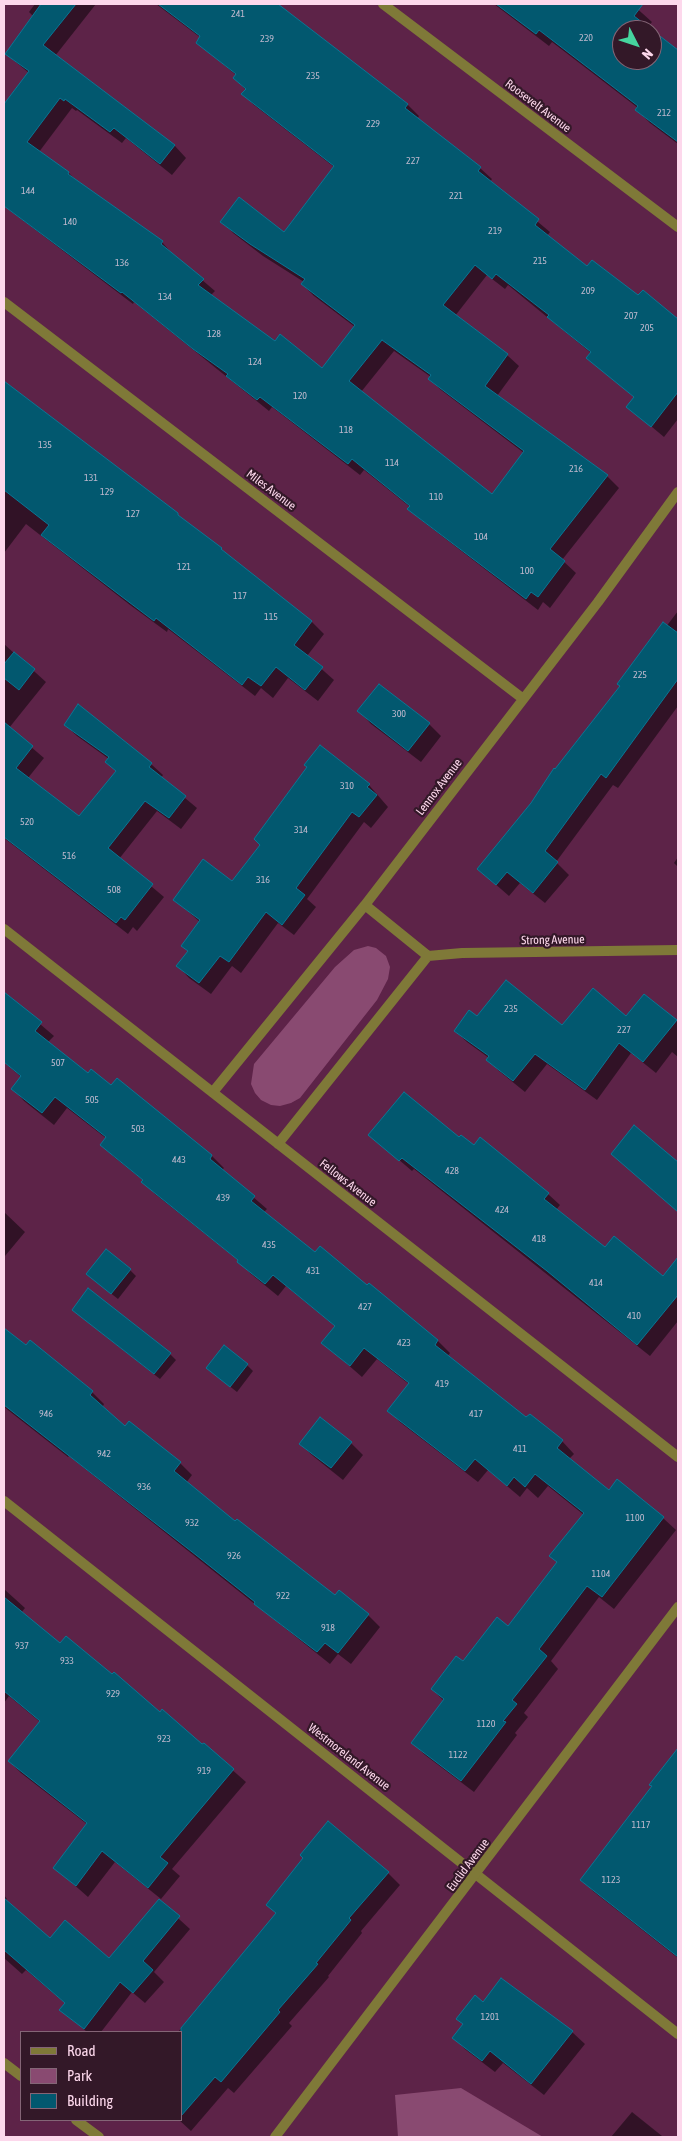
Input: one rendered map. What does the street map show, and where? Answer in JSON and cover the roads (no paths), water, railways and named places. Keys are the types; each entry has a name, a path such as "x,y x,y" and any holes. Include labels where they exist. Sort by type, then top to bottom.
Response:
{"street":[{"name":"Roosevelt Avenue","path":"383,4 678,227"},
{"name":"Miles Avenue","path":"4,302 522,698"},
{"name":"Lennox Avenue","path":"213,1092 365,905 522,698 598,602 678,492"},
{"path":"278,1144 428,956 365,905"},
{"name":"Fellows Avenue","path":"4,929 678,1457"},
{"name":"Strong Avenue","path":"428,956 462,953 678,950"},
{"name":"Westmoreland Avenue","path":"4,1501 678,2034"},
{"name":"Euclid Avenue","path":"275,2137 477,1874 678,1607"},
{"path":"4,2063 20,2075"},
{"path":"77,2121 98,2137"}]}
